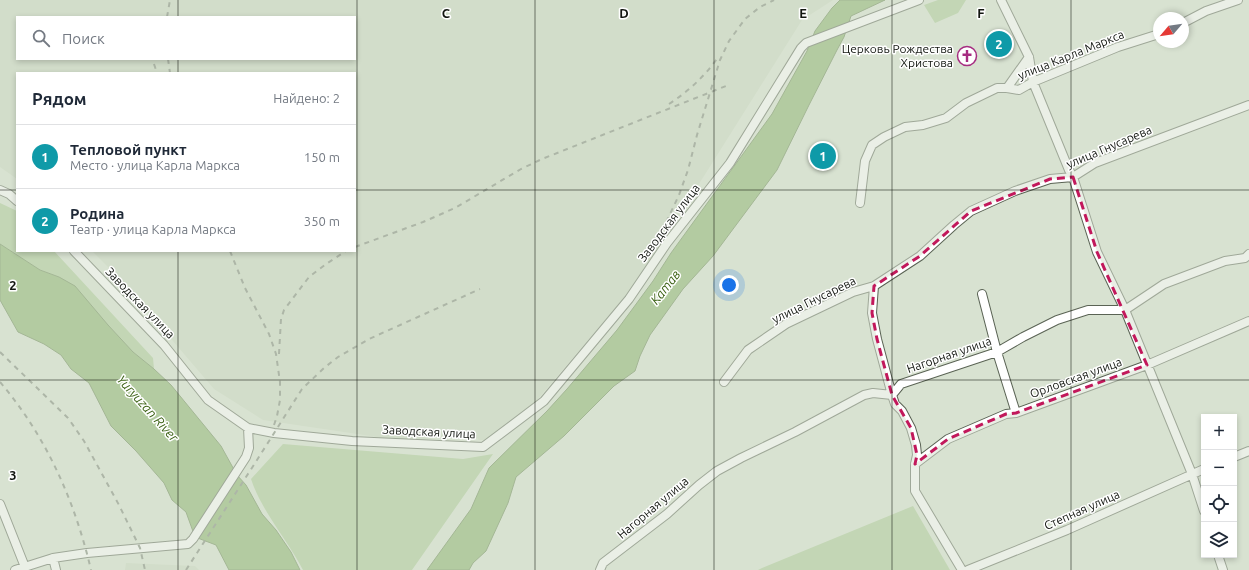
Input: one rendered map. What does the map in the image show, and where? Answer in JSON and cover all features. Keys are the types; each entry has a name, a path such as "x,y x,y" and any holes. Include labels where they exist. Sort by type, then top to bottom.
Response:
{"street":[{"name":"Заводская улица","path":"75,252 164,345 208,400 248,428 274,433 352,441 483,447 544,401 629,299 667,243 730,163 801,48 806,43 918,0"},
{"path":"1001,0 1029,57 1033,82 1073,177 1098,252 1125,310 1192,474 1201,502"},
{"path":"1189,20 1206,11 1238,0"},
{"name":"улица Карла Маркса","path":"860,203 865,161 872,145 884,137 904,127 923,125 946,118 966,103 997,88 1019,90 1033,82 1118,47 1153,36"},
{"path":"1007,88 1029,57"},
{"name":"улица Гнусарева","path":"724,382 748,350 786,324 853,292 874,286 920,256 971,211 1015,191 1036,184 1050,180 1073,177 1095,164 1249,105"},
{"path":"0,190 16,199"},
{"path":"1125,310 1164,284 1225,261 1245,258 1249,254"},
{"path":"874,286 872,313 877,339 895,404 902,411 911,428 916,445 917,455 915,464 915,491 962,570"},
{"path":"982,294 997,352 1016,413"},
{"name":"Нагорная улица","path":"600,570 603,563 667,514 717,471 864,395 873,393 892,395 901,384 997,352 1057,320 1088,310 1125,310"},
{"name":"Орловская улица","path":"915,464 948,439 1006,414 1016,413 1147,365 1249,321"},
{"path":"15,570 53,558 87,553 188,544 193,539 246,457 249,448 248,428"},
{"path":"1237,456 1249,450"},
{"name":"Степная улица","path":"968,570 1067,530 1201,470"},
{"path":"0,504 25,567"},
{"path":"53,558 56,570"},
{"path":"1219,558 1223,570"}],"highlighted area":[{"path":"1073,177 1097,252 1147,365 1016,413 1006,414 948,439 915,464 917,455 911,428 892,395 877,339 872,313 874,286 920,256 971,211 1050,179"}],"shaded area":[{"path":"0,0 833,0 802,20 704,176 628,293 531,407 486,440 479,440 471,432 411,442 263,420 214,389 119,278 93,252 356,252 356,72 16,72 16,178 0,167"},
{"path":"938,0 966,0 958,13 935,23 924,5"},
{"path":"0,203 16,211 16,252 55,252 153,358 154,369 133,352 59,277 40,270 0,244"},
{"path":"283,444 463,459 493,454 412,570 303,570 268,514 251,479"},
{"path":"913,506 950,570 758,570 762,568"},
{"path":"126,563 195,566 199,570 125,570"}],"water":[{"name":"Катав","path":"840,0 885,0 851,16 844,37 777,170 713,256 683,289 650,335 635,371 614,386 564,436 516,477 508,503 486,551 473,563 469,570 427,570 471,509 489,468 547,411 567,389 617,330 653,281 671,253 772,114 807,51 815,31 832,8"},
{"name":"Yuryuzan River","path":"0,244 40,270 59,277 75,286 133,352 171,385 221,446 237,475 246,485 262,514 276,530 291,552 300,570 229,570 216,545 195,537 186,512 172,500 164,483 136,451 111,426 89,383 71,369 61,355 44,344 18,332 0,300"}],"railway":[{"path":"167,16 170,0"},
{"path":"662,231 679,195 688,170 720,60 729,41 745,19 760,7 774,0"},
{"path":"669,104 696,83 719,56"},
{"path":"168,60 170,72"},
{"path":"154,64 157,72"},
{"path":"356,247 423,222 455,208 521,169 542,159 726,86"},
{"path":"230,252 245,288 269,334 276,354 280,382 280,400 273,428"},
{"path":"279,354 281,319 284,310 309,277 344,252"},
{"path":"186,570 302,389 338,357 369,339 480,289"},
{"path":"0,352 68,418 84,441 119,505 140,548 145,570"},
{"path":"0,382 31,424 57,470 76,519 91,570"}],"place":[{"name":"Родина","path":"999,44"},
{"name":"Церковь Рождества Христова","path":"967,56"},
{"name":"Тепловой пункт","path":"823,156"}]}
